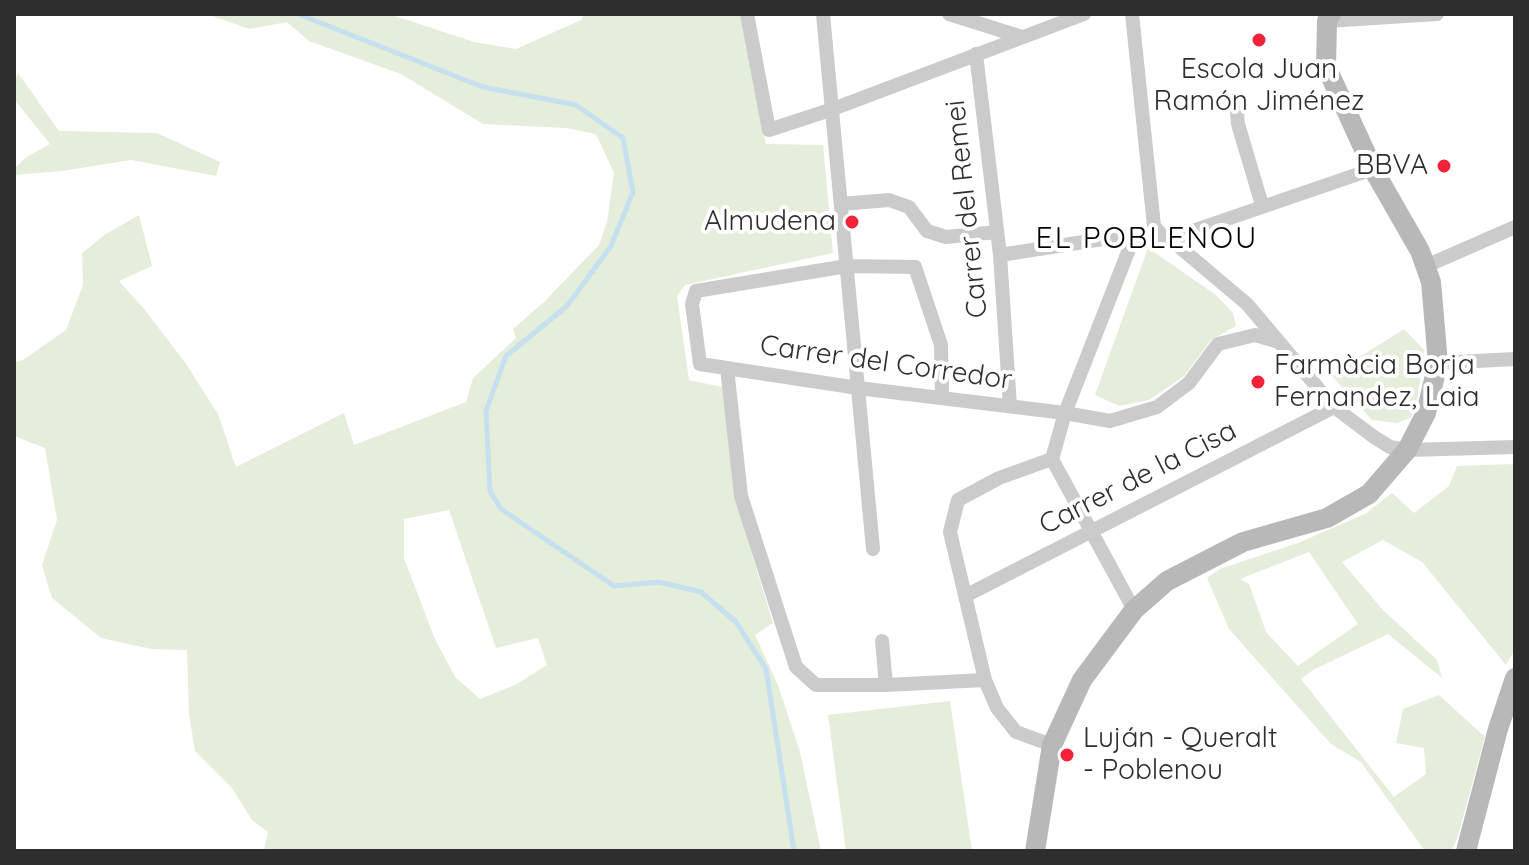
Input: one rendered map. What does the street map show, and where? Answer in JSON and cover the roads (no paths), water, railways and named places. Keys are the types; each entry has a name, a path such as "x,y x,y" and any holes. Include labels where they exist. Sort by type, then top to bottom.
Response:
{"street":[{"path":"747,14 769,130 833,109 1084,14"},
{"path":"823,14 873,549"},
{"path":"949,14 1022,37"},
{"path":"1132,14 1154,226 1166,240 1177,245 1247,304 1334,407 1390,447 1407,450 1515,447"},
{"path":"1035,851 1052,745 1082,680 1134,610 1167,581 1243,542 1327,518 1369,494 1407,450 1426,413 1438,363 1431,282 1426,266 1373,169 1326,66 1329,17 1437,14"},
{"name":"Carrer del Remei","path":"976,54 1000,255 1010,406"},
{"path":"1236,100 1238,124 1262,205"},
{"path":"1166,240 1373,169"},
{"path":"841,204 889,200 909,207 927,231 946,237 997,232"},
{"path":"1426,266 1515,227"},
{"path":"1000,255 1135,234 1065,413 1052,459 1134,610"},
{"path":"847,266 915,267 941,345 942,398"},
{"name":"Carrer del Corredor","path":"847,266 696,291 692,304 700,364 1110,421 1157,407 1189,383 1218,344 1255,335 1279,342"},
{"path":"1438,363 1515,359"},
{"path":"727,368 741,496 796,667 816,685 985,680"},
{"name":"Carrer de la Cisa","path":"965,596 1334,407"},
{"path":"1052,459 999,478 958,500 950,532 985,680 997,708 1016,732 1052,745"},
{"path":"882,641 886,685"},
{"path":"1466,851 1506,700 1515,678"}],"waterway":[{"path":"298,14 483,87 576,105 623,138 633,192 611,246 567,306 506,356 486,411 490,491 501,509 614,586 659,582 701,592 736,622 766,669 794,851"}],"place":[{"name":"Escola Juan Ramón Jiménez","path":"1259,40"},
{"name":"BBVA","path":"1444,166"},
{"name":"Almudena","path":"852,222"},
{"name":"Farmàcia Borja Fernandez, Laia","path":"1258,382"},
{"name":"Luján - Queralt - Poblenou","path":"1067,755"}],"district":[{"name":"EL POBLENOU","path":"1147,239"}]}
